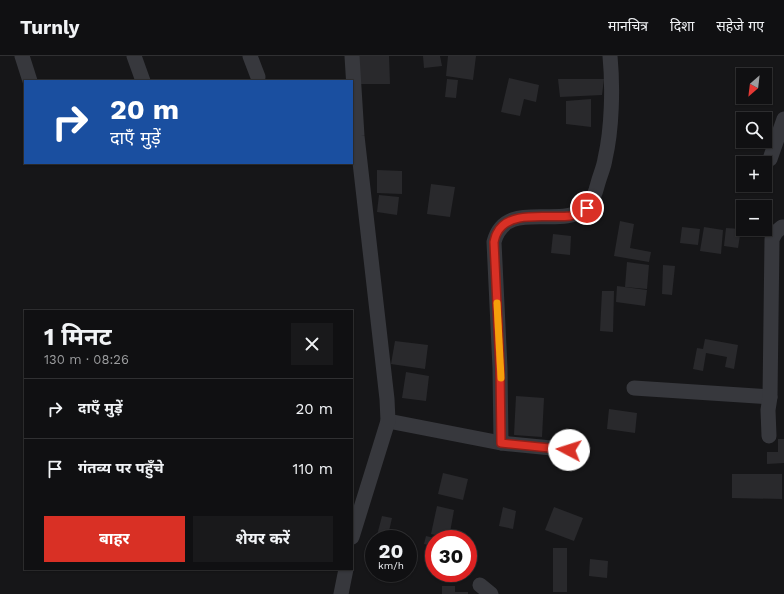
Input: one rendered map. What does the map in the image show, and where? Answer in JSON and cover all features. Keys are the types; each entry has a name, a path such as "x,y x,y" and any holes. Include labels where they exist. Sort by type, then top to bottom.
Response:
{"street":[{"path":"22,56 30,80"},
{"path":"134,56 143,80"},
{"path":"250,56 258,77"},
{"path":"352,56 357,136 387,399 388,421 353,534"},
{"path":"501,443 500,368 494,242 497,233 503,225 512,220 523,217 571,216 587,208 594,197 605,159 611,112 610,56"},
{"path":"771,156 784,119"},
{"path":"769,436 768,410 770,397 772,239 776,232 784,227"},
{"path":"634,388 770,397"},
{"path":"388,421 501,443 582,451"},
{"path":"341,594 346,570"}],"building":[{"path":"355,56 389,56 390,84 356,84"},
{"path":"423,56 440,56 442,66 424,68"},
{"path":"448,56 476,56 473,80 446,76"},
{"path":"509,78 539,85 536,102 524,99 520,116 501,112"},
{"path":"447,79 458,80 456,98 445,97"},
{"path":"558,79 604,79 602,95 560,97"},
{"path":"591,99 591,127 566,124 566,101"},
{"path":"377,170 402,171 402,194 377,193"},
{"path":"431,184 455,187 450,217 427,214"},
{"path":"379,195 399,197 397,215 377,212"},
{"path":"620,221 634,224 630,248 651,252 649,262 614,256"},
{"path":"682,227 700,229 698,245 680,243"},
{"path":"704,227 723,230 721,254 700,251"},
{"path":"726,228 736,229 736,236 740,236 738,248 724,246"},
{"path":"553,234 571,236 570,255 551,253"},
{"path":"627,262 649,265 647,289 625,287"},
{"path":"663,265 675,266 672,295 662,294"},
{"path":"617,286 647,290 645,306 616,302"},
{"path":"602,291 614,291 613,332 600,331"},
{"path":"705,339 738,345 734,369 725,367 727,357 706,353 703,371 693,369 697,348 703,349"},
{"path":"395,341 428,345 425,369 391,364"},
{"path":"406,372 429,376 426,401 402,398"},
{"path":"516,396 544,398 542,437 514,435"},
{"path":"609,409 637,413 635,433 607,429"},
{"path":"778,439 784,439 784,463 767,464 767,452 778,452"},
{"path":"443,473 468,479 463,500 438,494"},
{"path":"732,474 782,474 782,499 732,498"},
{"path":"437,506 454,510 450,530 432,530"},
{"path":"503,507 516,511 513,529 499,526"},
{"path":"554,507 583,518 574,541 545,530"},
{"path":"382,516 392,518 389,530 378,530"},
{"path":"553,548 567,548 567,592 553,592"},
{"path":"590,559 608,561 607,578 589,576"},
{"path":"442,586 455,586 455,592 468,592 468,594 442,594"}],"slow traffic":[{"path":"497,303 501,378"}],"route":[{"path":"569,450 501,443 500,368 494,242 497,233 503,225 512,220 523,217 571,216 587,208"}]}
